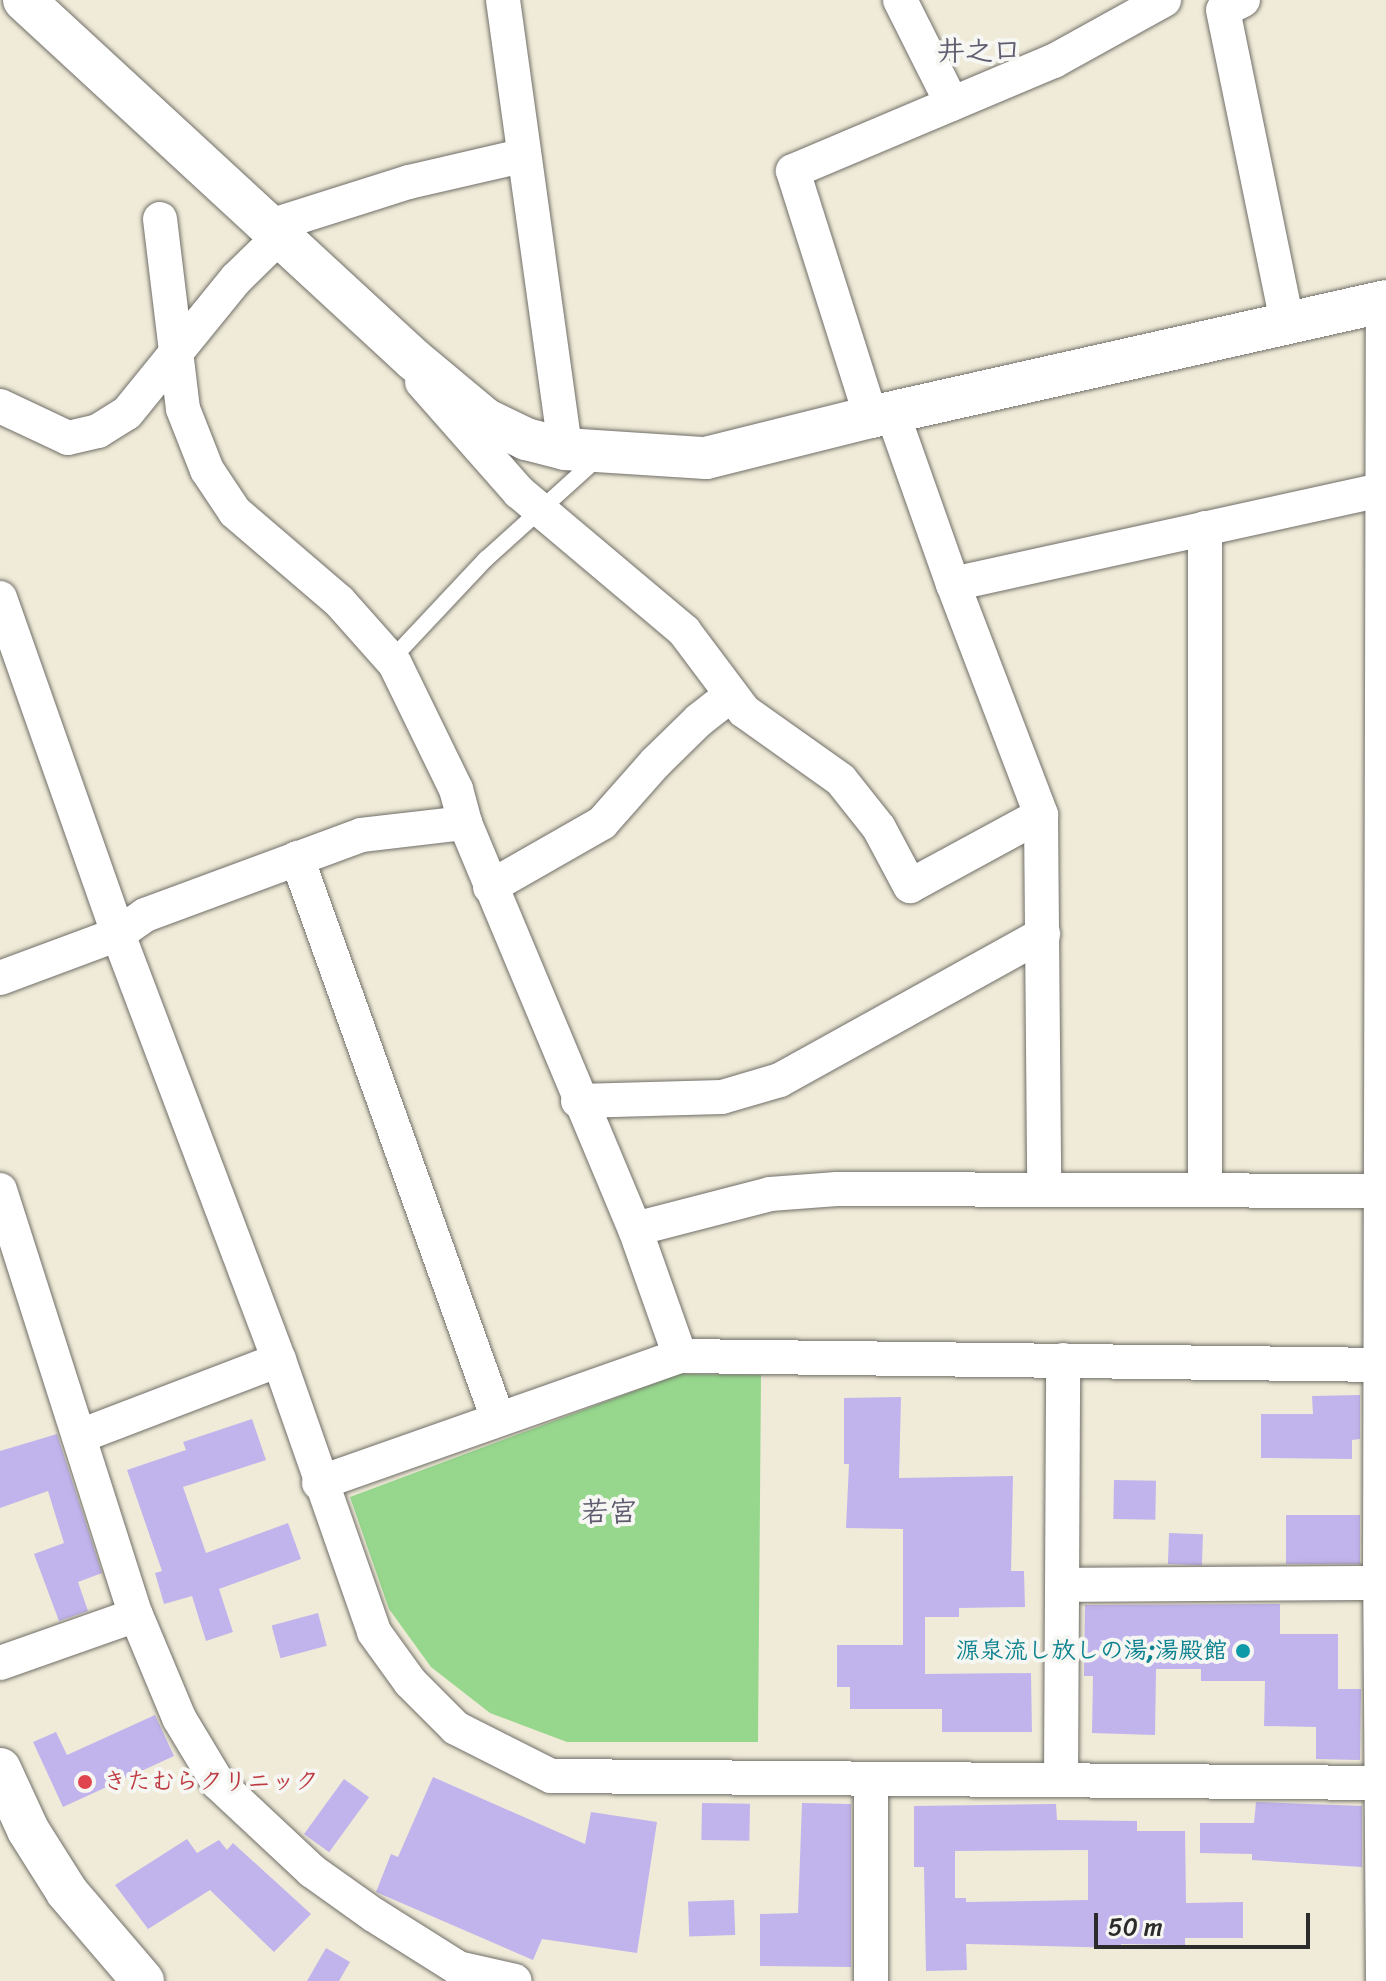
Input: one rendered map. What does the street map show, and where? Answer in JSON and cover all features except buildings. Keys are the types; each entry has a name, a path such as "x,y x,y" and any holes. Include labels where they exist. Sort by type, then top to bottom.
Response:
{"street":[{"path":"24,0 413,359 485,419 526,439 586,450 706,458 1385,301 1381,490 1383,1365 1380,1583 1383,1981"},
{"path":"503,0 522,156 586,450"},
{"path":"900,0 952,104"},
{"path":"1044,1190 1041,815 953,584 882,415 793,171 1054,61 1164,0"},
{"path":"1227,3 1287,323"},
{"path":"0,406 68,438 98,431 127,413 275,231 409,182 522,156"},
{"path":"160,219 183,409 207,470 235,512 339,601 391,660 456,789 465,823 490,887 578,1101 635,1229 680,1356"},
{"path":"413,359 419,379 443,409 539,510 684,631 744,711 841,780 879,828 910,886 1041,815"},
{"path":"953,584 1381,490"},
{"path":"1205,528 1205,1190"},
{"path":"0,598 118,934 279,1360 319,1483 374,1632 410,1682 456,1728 551,1776 1382,1783"},
{"path":"490,887 602,823 677,742 731,695"},
{"path":"0,978 118,934 145,915 361,835 465,823"},
{"path":"297,858 498,1419"},
{"path":"578,1101 722,1097 780,1080 1043,934"},
{"path":"635,1229 770,1194 837,1189 1383,1191"},
{"path":"0,1190 136,1615 179,1718 218,1783 312,1871 458,1968 515,1981"},
{"path":"319,1483 680,1356 1383,1365"},
{"path":"80,1436 279,1360"},
{"path":"1061,1780 1063,1360"},
{"path":"1063,1585 1380,1583"},
{"path":"0,1663 136,1615"},
{"path":"0,1772 28,1830 67,1892 143,1981"},
{"path":"871,1781 871,1981"}],"lane":[{"path":"391,660 486,559 539,510 586,450"}],"green space":[{"path":"680,1374 761,1375 758,1742 567,1742 490,1713 431,1667 389,1609 350,1497"}],"place":[{"name":"源泉流し放しの湯;湯殿館","path":"1243,1651"},
{"name":"きたむらクリニック","path":"85,1782"}],"district":[{"name":"井之口","path":"979,51"},
{"name":"若宮","path":"609,1512"}]}
